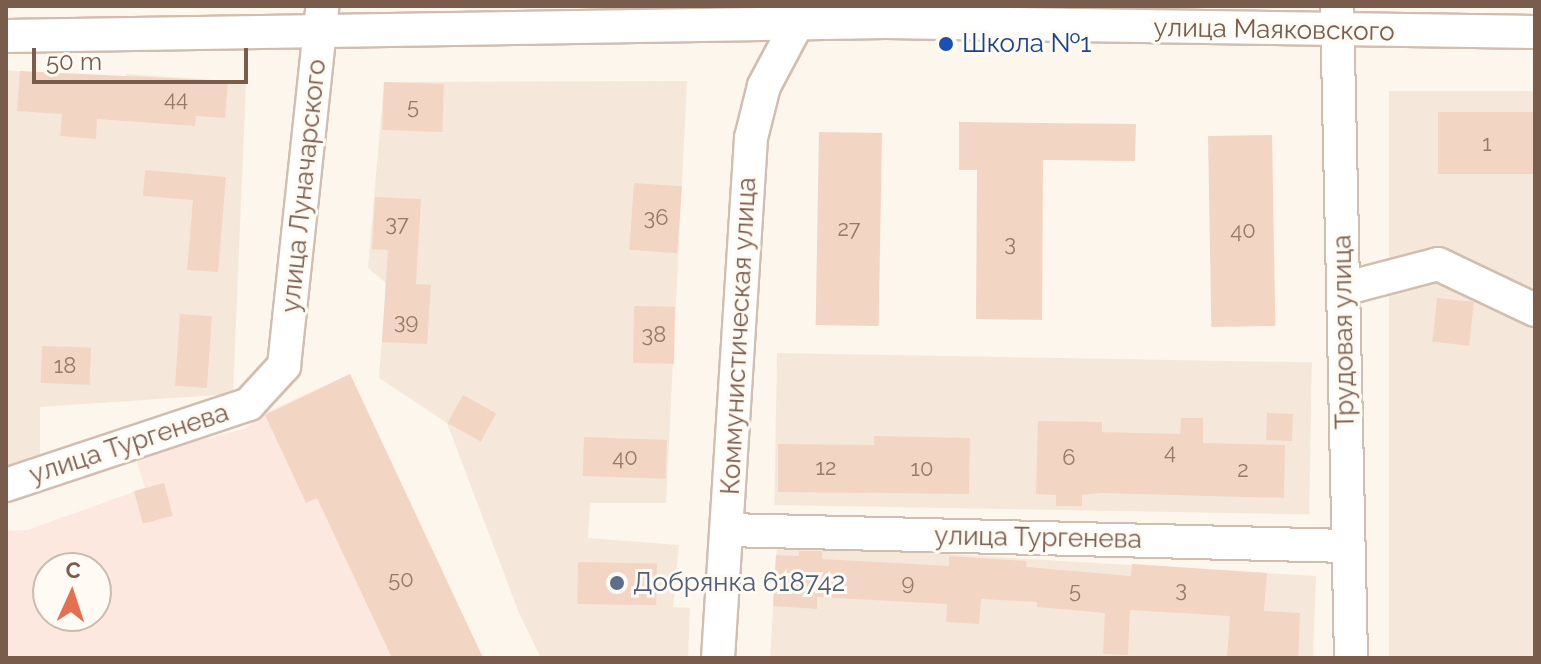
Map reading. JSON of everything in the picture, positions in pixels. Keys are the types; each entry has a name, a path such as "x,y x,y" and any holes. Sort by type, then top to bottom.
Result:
{"street":[{"name":"улица Маяковского","path":"6,36 322,17 797,24 1337,18 1535,32"},
{"name":"улица Луначарского","path":"284,366 322,17"},
{"name":"Трудовая улица","path":"1337,18 1351,658"},
{"name":"Коммунистическая улица","path":"718,658 751,138 764,86 797,24"},
{"path":"1343,289 1411,275 1438,264 1535,310"},
{"name":"улица Тургенева","path":"6,485 249,404 284,366"},
{"name":"улица Тургенева","path":"728,530 1349,546"}],"shaded area":[{"path":"6,70 125,82 126,74 246,82 233,394 40,407 40,460 6,477"},
{"path":"687,81 666,503 590,503 588,538 679,545 673,607 690,608 688,658 541,658 519,613 447,423 379,378 386,283 368,268 384,82"},
{"path":"1389,91 1535,91 1535,658 1389,658"},
{"path":"777,353 1312,362 1309,514 774,505"},
{"path":"350,374 483,658 6,658 6,531 27,530 145,488 135,456 244,429 265,413"},
{"path":"777,544 1316,576 1313,658 770,658"}],"building":[{"path":"20,71 228,81 225,118 196,116 195,126 97,119 96,139 60,136 62,114 17,111"},
{"path":"384,82 444,84 442,132 382,130"},
{"path":"1438,112 1535,112 1535,174 1438,174"},
{"path":"959,122 1136,124 1135,161 1043,160 1042,320 976,319 977,170 959,170"},
{"path":"819,132 882,133 879,326 816,325"},
{"path":"1272,135 1275,326 1211,327 1208,136"},
{"path":"145,170 226,177 218,272 187,270 193,200 143,196"},
{"path":"634,183 682,186 677,253 629,250"},
{"path":"375,197 421,199 416,284 431,285 427,344 382,342 388,250 372,249"},
{"path":"1437,298 1474,302 1469,346 1432,342"},
{"path":"634,306 675,307 674,364 633,363"},
{"path":"180,314 212,316 207,388 175,386"},
{"path":"42,346 91,348 90,385 41,383"},
{"path":"350,374 483,658 392,658 317,498 306,503 265,415"},
{"path":"463,395 496,413 481,441 447,423"},
{"path":"1267,413 1293,414 1292,441 1266,440"},
{"path":"1181,418 1203,418 1203,443 1285,445 1284,498 1101,493 1082,495 1082,506 1056,506 1056,495 1036,494 1038,421 1102,422 1102,432 1180,434"},
{"path":"874,436 970,438 969,494 778,492 778,444 874,445"},
{"path":"584,437 667,440 666,479 583,476"},
{"path":"164,483 173,516 143,524 134,491"},
{"path":"799,551 822,551 822,559 949,566 949,556 1026,561 1026,567 1131,576 1132,564 1267,573 1264,611 1300,613 1298,658 1227,658 1230,616 1130,610 1128,655 1103,654 1105,613 1037,607 1037,602 981,599 979,624 946,622 947,604 817,597 817,609 773,606 776,555 799,556"},
{"path":"578,562 657,563 656,605 577,604"}],"place":[{"name":"Школа №1","path":"946,44"},
{"name":"Добрянка 618742","path":"617,583"}]}
